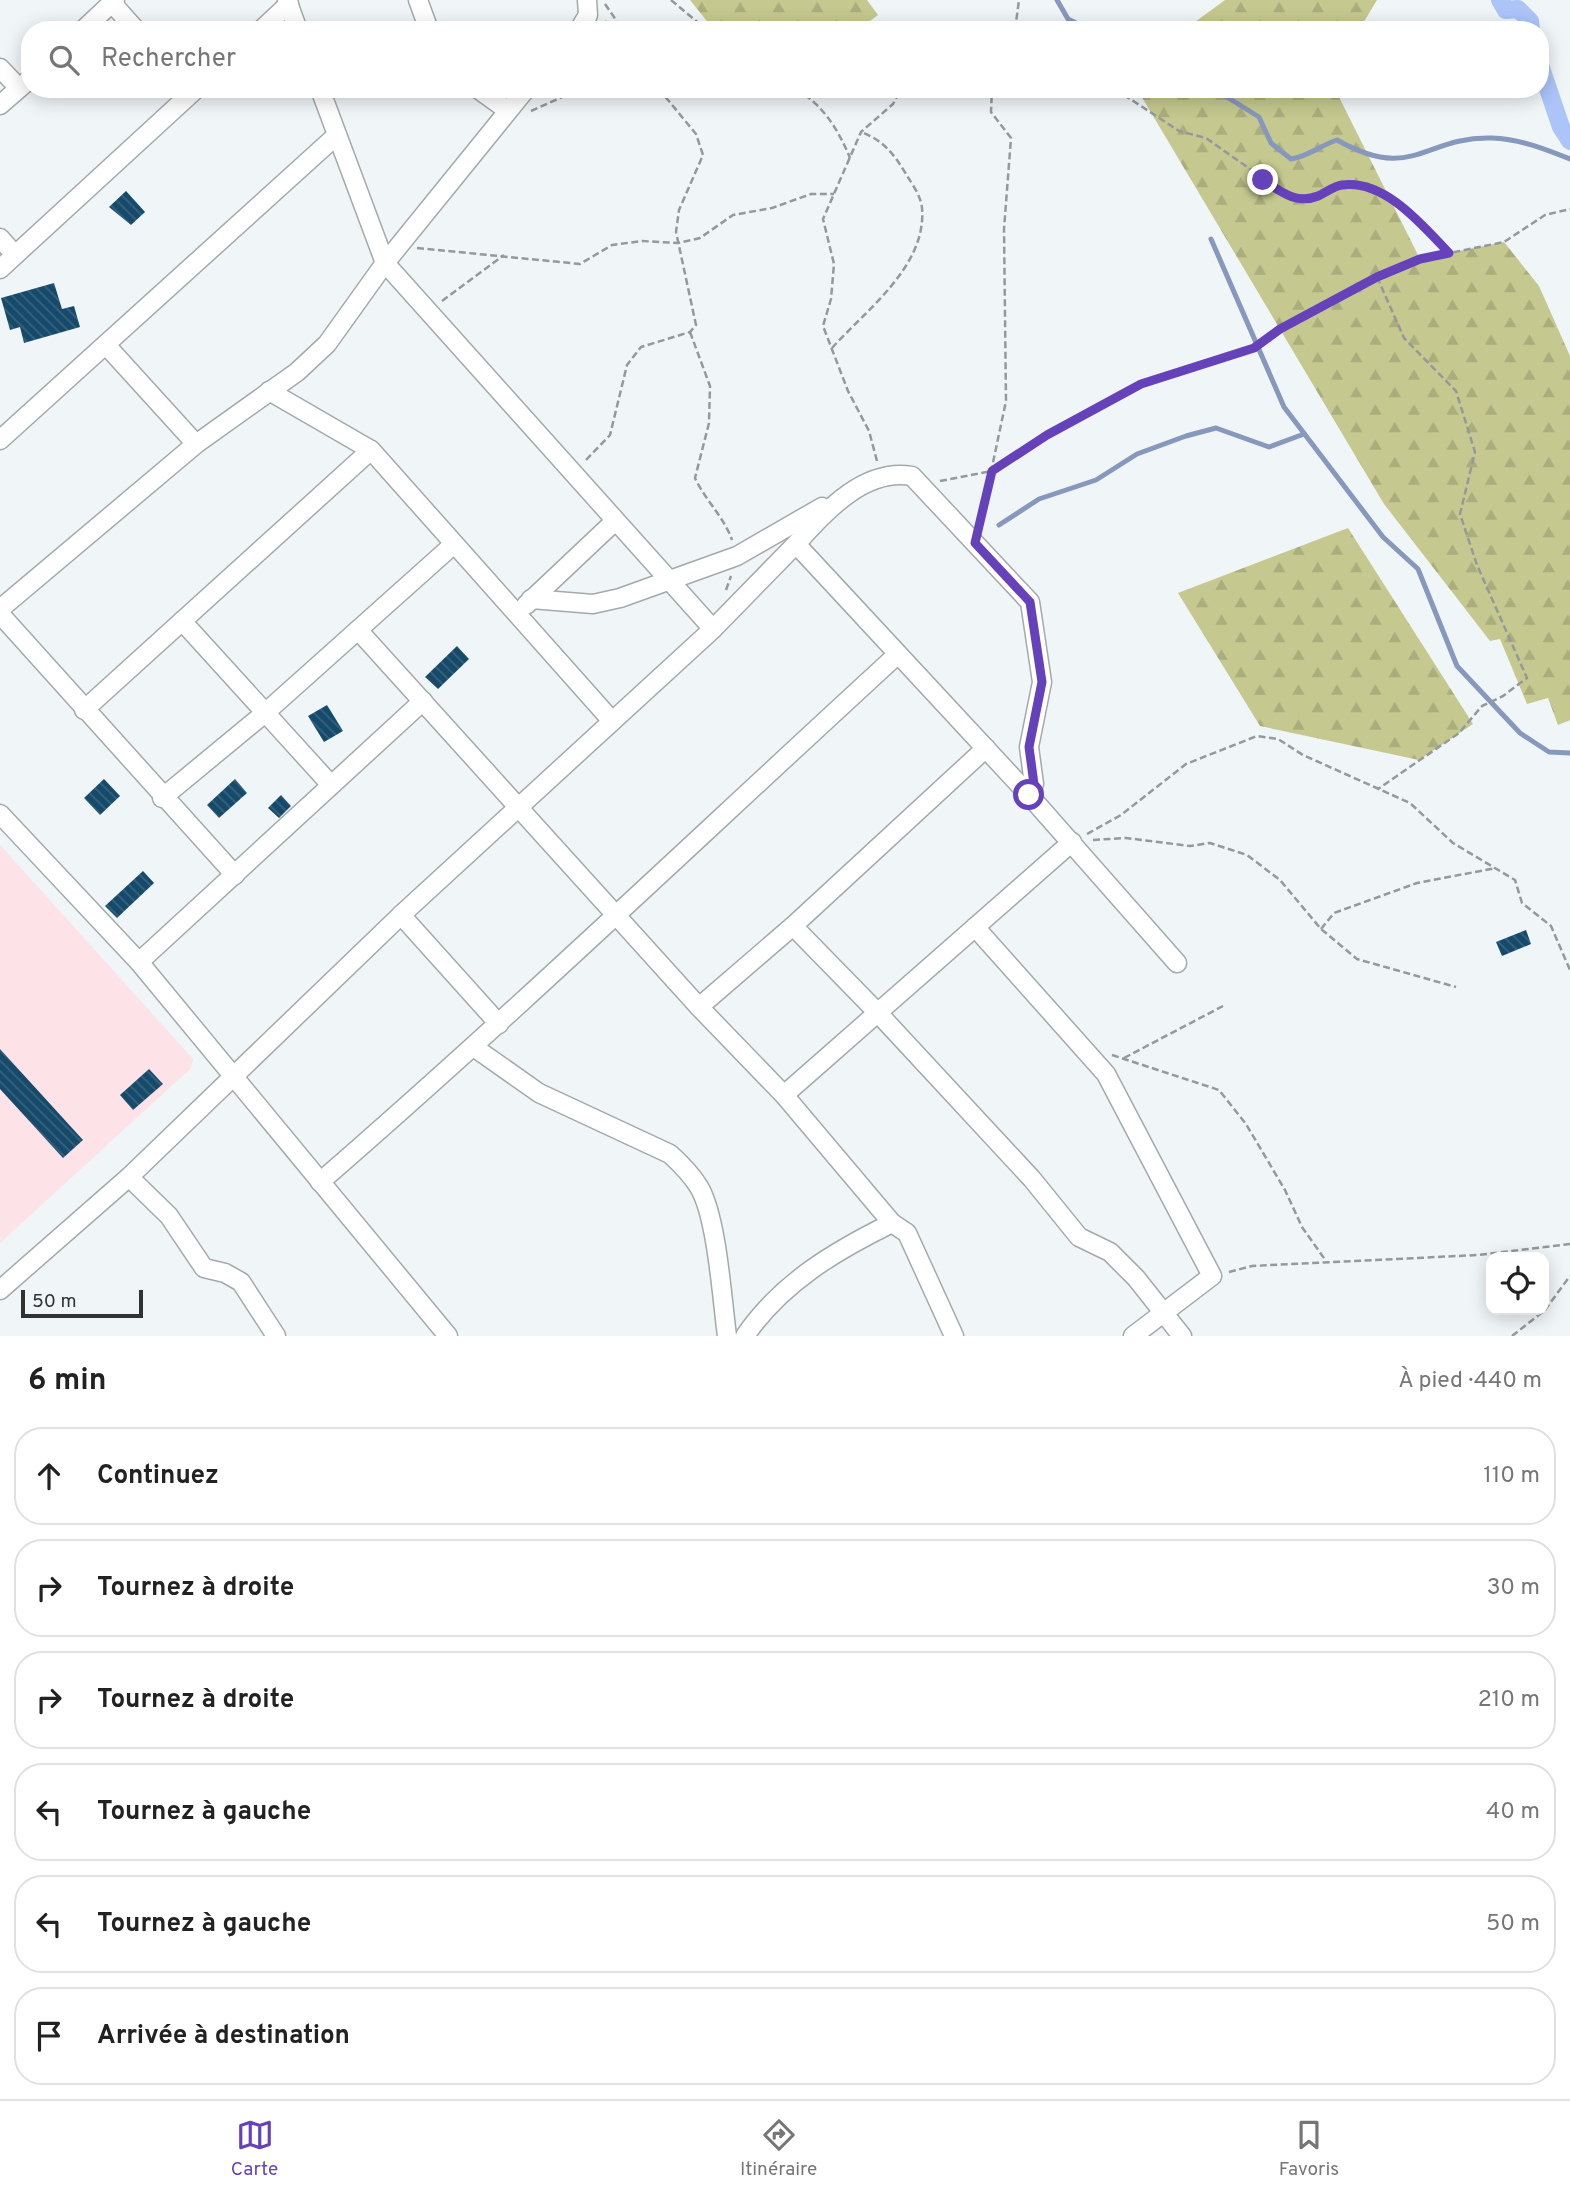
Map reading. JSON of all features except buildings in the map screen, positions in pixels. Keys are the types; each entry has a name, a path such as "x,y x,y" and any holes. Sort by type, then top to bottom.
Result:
{"street":[{"path":"418,0 426,21"},
{"path":"584,21 588,15 587,0"},
{"path":"93,21 114,2 129,21"},
{"path":"270,21 288,2 295,21"},
{"path":"0,68 21,81"},
{"path":"0,105 21,86"},
{"path":"0,269 184,98"},
{"path":"323,98 385,263 667,581 713,629"},
{"path":"490,98 507,110"},
{"path":"235,875 162,798 0,611 195,444 297,372 327,344 385,263 518,98"},
{"path":"2,433 106,345 337,135"},
{"path":"0,238 16,255"},
{"path":"106,345 195,444"},
{"path":"269,391 371,450 612,721"},
{"path":"84,710 371,450"},
{"path":"531,599 593,604 667,581 737,556 813,513 853,486 873,480 912,477 1030,602 1042,682 1029,747 1034,784 1029,795"},
{"path":"0,1290 129,1177 401,915 713,629 835,504 873,480"},
{"path":"517,615 615,521"},
{"path":"162,798 265,713 454,544"},
{"path":"796,544 1072,842 1177,963"},
{"path":"182,621 331,785"},
{"path":"358,630 783,1096 892,1223 907,1234 953,1336"},
{"path":"320,1182 475,1048 616,913 898,654"},
{"path":"139,962 423,701"},
{"path":"699,1007 793,926 986,748"},
{"path":"0,814 139,962 236,1076 448,1336"},
{"path":"783,1096 1072,842"},
{"path":"401,915 499,1024"},
{"path":"793,926 1032,1179 1079,1237 1110,1252 1136,1278 1161,1313 1182,1336"},
{"path":"975,927 1082,1044 1105,1074 1212,1276 1133,1336"},
{"path":"475,1048 539,1093 670,1154 687,1170 700,1188 710,1216 727,1336"},
{"path":"129,1177 169,1216 204,1268 225,1273 242,1282 276,1336"},
{"path":"745,1336 778,1294 847,1246 892,1223"}],"path":[{"path":"602,0 617,21"},
{"path":"671,0 697,21"},
{"path":"1016,21 1019,0"},
{"path":"572,473 610,435 627,365 641,347 690,332 696,325 695,307 678,243 679,210 703,155 696,134 666,98"},
{"path":"810,98 839,132 850,158"},
{"path":"873,480 869,431 848,391 823,326 831,299 834,264 823,219 861,132 896,98"},
{"path":"975,543 1006,401 1004,229 1012,138 991,112 992,98"},
{"path":"1129,98 1179,131 1206,138 1291,198 1314,198 1342,185 1365,187 1405,206 1449,253"},
{"path":"832,349 886,291 912,255 919,234 922,208 916,191 879,138 861,132"},
{"path":"414,247 427,251 504,255 580,264 612,245 642,241 678,243 700,238 733,215 772,208 811,194 834,194"},
{"path":"912,477 944,482 992,471 1047,435 1141,384 1254,348 1280,329 1377,277 1420,259 1504,242 1545,215 1570,209"},
{"path":"428,312 504,255"},
{"path":"1377,277 1404,338 1455,391 1475,452 1460,514 1477,565 1527,678 1503,696 1482,706 1460,733 1378,789"},
{"path":"690,332 710,386 709,423 695,478 705,498 727,527 737,556"},
{"path":"1072,842 1121,815 1186,764 1258,736 1278,738 1303,755 1410,803 1453,843 1515,880 1522,903 1551,926 1570,970"},
{"path":"1072,842 1126,838 1190,846 1210,843 1247,855 1280,880 1321,929 1357,959 1456,987"},
{"path":"1321,929 1334,913 1417,883 1496,868"},
{"path":"1105,1074 1123,1059 1223,1006"},
{"path":"1082,1044 1219,1090 1246,1124 1285,1190 1302,1227 1327,1262"},
{"path":"1212,1276 1252,1266 1478,1255 1570,1244"},
{"path":"1512,1336 1545,1310 1570,1276"}],"shaded area":[{"path":"0,845 193,1059 191,1068 0,1243"}],"green space":[{"path":"690,0 867,0 878,15 870,21 707,21"},
{"path":"1225,0 1377,0 1364,21 1196,21"},
{"path":"1142,98 1340,98 1420,259 1504,242 1539,286 1570,356 1570,720 1558,725 1548,698 1527,704 1500,639 1490,641 1384,504"},
{"path":"1348,528 1473,724 1419,760 1260,726 1178,593"}],"waterway":[{"path":"1057,0 1072,21"},
{"path":"1500,0 1506,10 1518,9 1530,21"},
{"path":"1549,92 1561,127 1570,141"},
{"path":"1228,98 1259,117 1271,143 1291,159 1337,140 1384,158 1402,158 1469,139 1492,138 1522,142 1570,159"},
{"path":"1211,239 1284,407 1383,537 1418,569 1457,666 1520,733 1549,752 1570,753"},
{"path":"999,525 1039,499 1096,480 1137,454 1186,436 1216,428 1269,447 1304,434"}],"route":[{"path":"1029,795 1034,784 1029,747 1042,682 1030,602 975,543 992,471 1047,435 1141,384 1254,348 1280,329 1377,277 1420,259 1449,253 1405,206 1365,187 1342,185 1314,198 1291,198 1263,180"}]}
